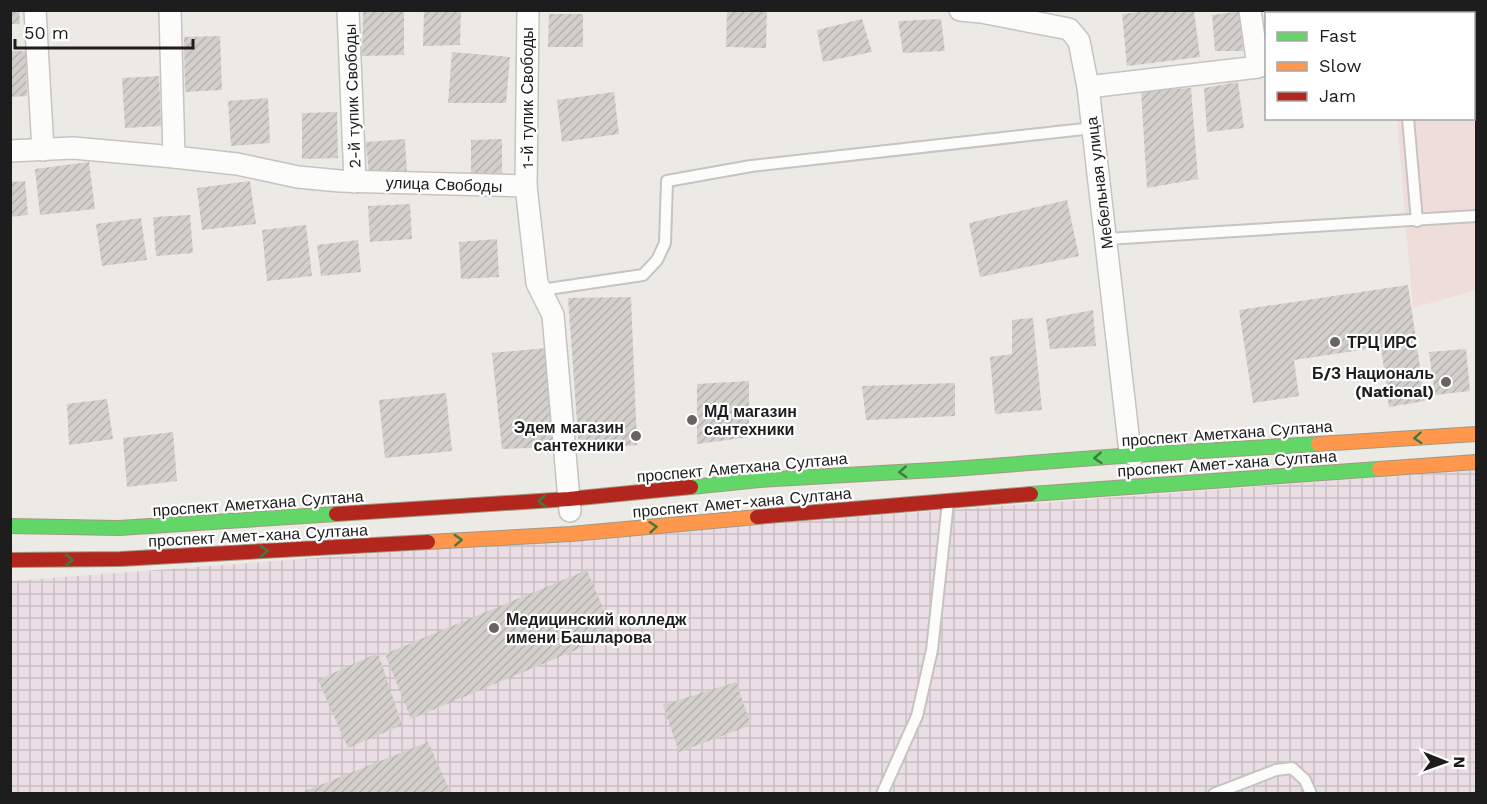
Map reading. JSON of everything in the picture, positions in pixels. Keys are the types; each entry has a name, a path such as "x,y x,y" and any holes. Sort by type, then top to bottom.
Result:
{"main road":[{"name":"проспект Аметхана Султана","path":"10,526 119,528 569,499 759,480 950,485 1132,454 1476,434"},
{"name":"проспект Амет-хана Султана","path":"10,560 120,559 570,534 950,485 1132,487 1476,462"}],"street":[{"path":"35,10 43,150"},
{"path":"170,10 174,157"},
{"name":"2-й тупик Свободы","path":"348,10 355,182"},
{"name":"1-й тупик Свободы","path":"526,186 528,10"},
{"name":"Мебельная улица","path":"960,10 1069,29 1079,41 1088,87 1132,454 1132,487"},
{"path":"1088,87 1262,66 1250,10"},
{"name":"улица Свободы","path":"10,151 73,148 174,157 237,164 298,177 355,182 526,186 537,283 553,315 570,534"}],"lane":[{"path":"1408,120 1417,221"},
{"path":"541,290 643,275 657,260 665,243 667,181 751,166 1093,129"},
{"path":"1106,239 1476,216"},
{"path":"882,794 917,716 932,650 950,485"},
{"path":"1214,794 1276,771 1292,768 1305,780 1311,794"}],"shaded area":[{"path":"1476,11 1476,290 1413,308 1397,120 1475,120 1475,12 1389,12"},
{"path":"1476,470 1476,793 11,794 11,581"}],"building":[{"path":"10,10 19,10 20,24 10,24"},
{"path":"404,10 404,55 362,56 363,12"},
{"path":"424,10 461,10 460,45 423,46"},
{"path":"727,10 767,10 766,48 726,47"},
{"path":"1156,10 1194,10 1200,57 1127,66 1122,14"},
{"path":"1268,10 1299,10 1299,12 1268,12"},
{"path":"1309,10 1341,10 1341,12 1309,12"},
{"path":"1349,10 1381,10 1381,12 1349,12"},
{"path":"1240,11 1243,51 1215,51 1212,15"},
{"path":"549,14 583,14 583,47 548,47"},
{"path":"862,19 872,52 823,62 817,30"},
{"path":"941,19 945,51 903,53 898,21"},
{"path":"220,36 222,90 185,92 184,37"},
{"path":"10,51 26,51 27,96 10,97"},
{"path":"452,52 510,57 506,103 448,103"},
{"path":"159,76 161,126 125,128 122,78"},
{"path":"1238,82 1244,128 1207,132 1204,88"},
{"path":"1191,88 1198,179 1147,188 1141,91"},
{"path":"614,92 619,134 562,142 557,100"},
{"path":"268,98 270,143 231,146 228,101"},
{"path":"337,112 338,158 302,159 302,113"},
{"path":"405,139 407,173 369,176 366,142"},
{"path":"502,139 502,173 471,173 471,140"},
{"path":"89,162 95,209 40,215 35,169"},
{"path":"25,181 28,215 10,217 10,182"},
{"path":"250,181 256,224 202,230 197,188"},
{"path":"1067,200 1079,256 980,277 969,223"},
{"path":"410,204 412,239 370,242 368,206"},
{"path":"190,215 193,253 156,256 153,217"},
{"path":"141,218 147,260 102,266 96,224"},
{"path":"306,225 312,276 267,281 262,230"},
{"path":"497,239 499,277 461,279 459,242"},
{"path":"358,240 361,272 321,276 317,245"},
{"path":"1408,285 1425,401 1389,407 1381,347 1294,360 1299,396 1253,403 1239,310"},
{"path":"631,297 637,445 579,449 568,298"},
{"path":"1093,310 1096,346 1050,349 1046,319"},
{"path":"1033,318 1042,410 995,414 990,357 1012,354 1012,320"},
{"path":"547,348 558,447 502,449 492,353"},
{"path":"1466,349 1470,391 1435,395 1429,352"},
{"path":"749,381 749,437 697,444 697,384"},
{"path":"955,383 955,416 866,420 862,386"},
{"path":"446,393 452,451 385,458 379,400"},
{"path":"107,399 113,439 69,445 67,404"},
{"path":"173,432 177,481 127,487 123,438"},
{"path":"587,570 614,634 411,719 385,654"},
{"path":"378,653 402,725 348,748 318,680"},
{"path":"736,682 751,725 679,752 663,705"},
{"path":"428,742 451,794 300,794 300,793"}],"traffic: fast":[{"path":"691,487 759,480 1318,444"},
{"path":"1031,494 1379,469"},
{"path":"10,526 119,528 336,514"}],"traffic: slow":[{"path":"1318,444 1476,434"},
{"path":"1379,469 1476,462"},
{"path":"428,542 571,534 757,517"}],"traffic: jam":[{"path":"336,514 569,499 691,487"},
{"path":"757,517 1031,494"},
{"path":"10,560 120,559 428,542"}],"place":[{"name":"ТРЦ ИРС","path":"1335,342"},
{"name":"Б/З Националь (National)","path":"1446,382"},
{"name":"МД магазин сантехники","path":"692,420"},
{"name":"Эдем магазин сантехники","path":"636,436"},
{"name":"Медицинский колледж имени Башларова","path":"494,628"}]}
